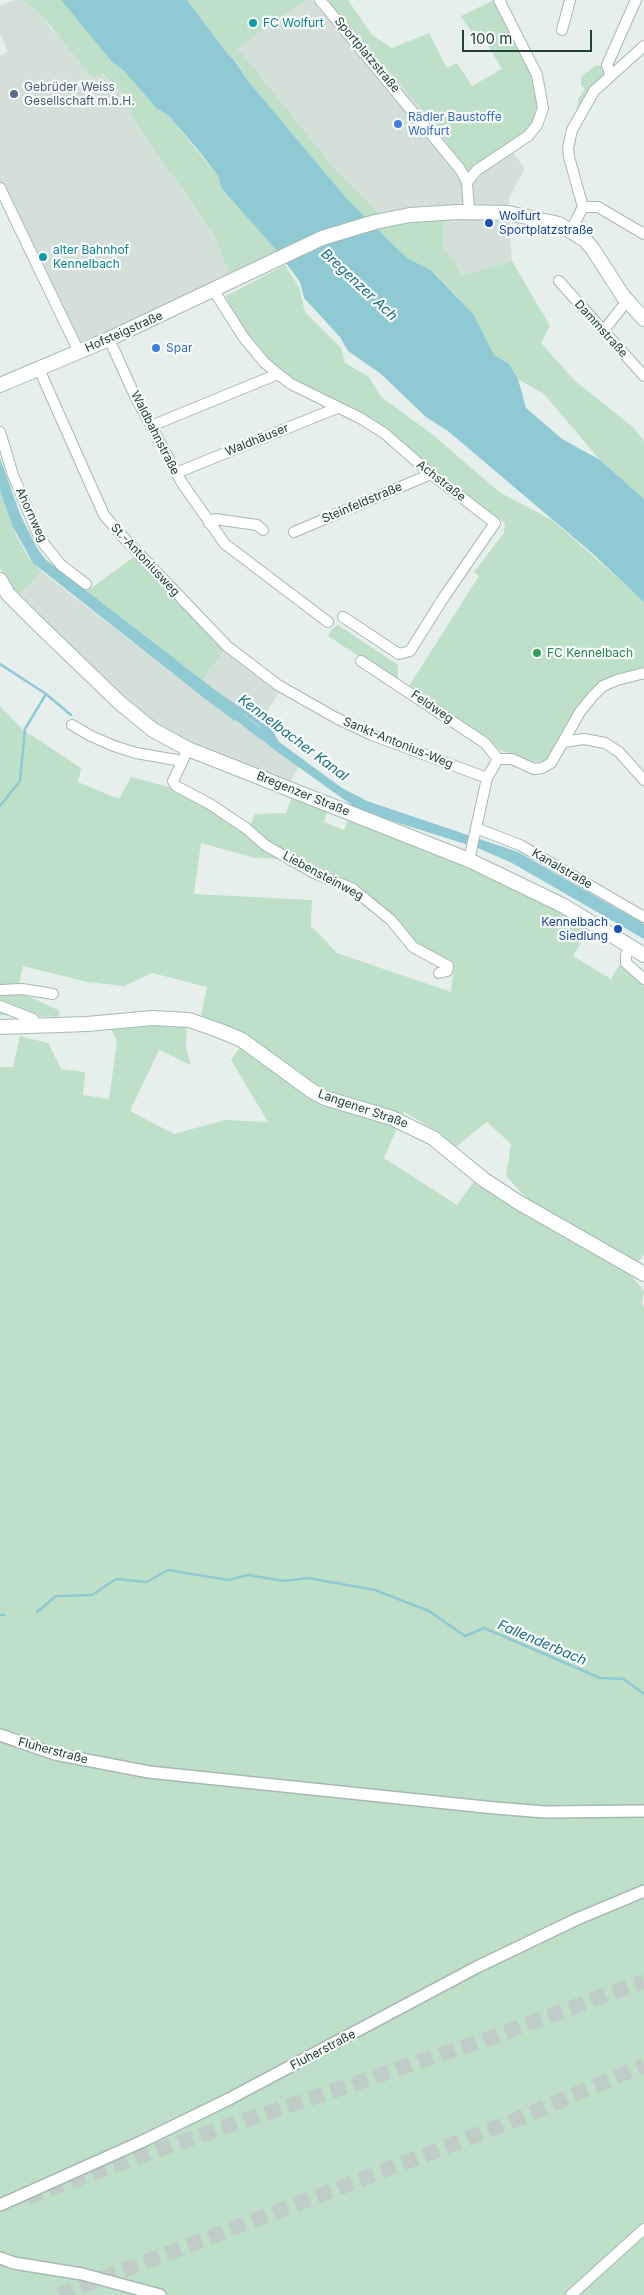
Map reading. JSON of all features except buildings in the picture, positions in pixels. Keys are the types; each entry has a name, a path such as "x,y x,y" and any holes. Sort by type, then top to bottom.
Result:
{"main road":[{"name":"Hofsteigstraße","path":"0,384 109,339 246,276 322,238 394,217 469,212"},
{"path":"469,212 508,213 542,219 571,230 585,240 598,255 627,301 644,318"},
{"name":"Bregenzer Straße","path":"0,580 8,594 33,620 120,702 185,755 470,856 564,906 644,955"},
{"name":"Langener Straße","path":"0,1026 36,1026 153,1018 189,1020 218,1030 242,1040 312,1091 325,1098 392,1118 433,1138 518,1202 644,1274"}],"street":[{"name":"Sportplatzstraße","path":"320,0 386,77 460,169 467,182 469,212"},
{"path":"467,182 477,170 528,136 537,125 543,108 538,75 499,0"},
{"path":"562,30 570,0"},
{"path":"610,74 607,65 636,0"},
{"path":"571,230 582,211 568,158 569,139 572,130 594,92 610,74 644,46"},
{"path":"0,188 79,352"},
{"path":"582,211 598,207 644,234"},
{"name":"Dammstraße","path":"559,281 644,376"},
{"name":"Achstraße","path":"214,291 244,338 264,362 278,374 291,384 360,418 384,433 431,474 495,523 444,597 410,651 399,654 344,617"},
{"path":"603,331 627,301"},
{"name":"Waldbahnstraße","path":"109,339 176,473 225,544 328,622"},
{"name":"St.-Antoniusweg","path":"39,368 93,492 111,524 211,630 244,661 281,687"},
{"path":"151,426 278,374"},
{"name":"Waldhäuser","path":"176,473 337,408"},
{"name":"Ahornweg","path":"0,432 13,475 40,539 61,565 86,584"},
{"name":"Steinfeldstraße","path":"294,532 431,474"},
{"path":"209,523 214,520 257,525 263,530"},
{"name":"Feldweg","path":"361,660 485,743 498,759"},
{"path":"470,856 488,778 498,759 512,759 534,769 542,768 552,763 580,712 603,686 633,674 644,673"},
{"name":"Sankt-Antonius-Weg","path":"281,687 372,735 488,778"},
{"path":"72,725 91,736 136,753 185,755"},
{"path":"563,742 584,739 605,742 619,752 644,780"},
{"name":"Liebensteinweg","path":"185,755 173,780 176,786 232,819 265,845 314,873 353,889 391,920 413,946 448,966 447,971 439,973"},
{"name":"Kanalstraße","path":"476,830 520,845 644,917"},
{"path":"631,946 626,955 626,963 644,979"},
{"path":"0,990 22,989 53,994"},
{"path":"0,1006 33,1019 36,1026"},
{"name":"Fluherstraße","path":"0,1735 36,1749 158,1773 545,1812 644,1810"},
{"name":"Fluherstraße","path":"0,2205 221,2104 477,1967 577,1919 644,1890"},
{"path":"571,2295 644,2229"},
{"path":"0,2258 82,2274 160,2295"}],"shaded area":[{"path":"15,0 22,0 43,17 53,31 121,93 136,123 214,235 230,275 80,348 0,183 0,56 8,52 0,34 0,6"},
{"path":"306,0 321,0 384,73 387,69 395,77 511,149 525,169 509,197 508,212 512,261 462,275 454,260 443,250 383,217 334,168 275,98 236,48"},
{"path":"42,572 194,690 225,649 280,691 261,721 271,728 279,742 303,759 288,786 154,728 18,596"}],"green space":[{"path":"22,0 61,0 112,62 124,71 156,108 169,116 218,176 222,189 277,251 230,275 214,235 136,123 121,93 103,74 93,78 43,17"},
{"path":"187,0 306,0 237,48 334,168 383,217 443,215 443,250 454,260 462,275 512,261 550,326 541,343 575,381 634,428 644,441 644,499 600,460 544,394 518,379 509,364 494,355 474,315 432,270 407,258 348,200 248,81 236,61 227,53"},
{"path":"321,0 348,0 372,35 392,48 429,33 447,68 457,63 472,86 502,69 486,42 480,45 461,16 494,0 498,0 542,94 537,125 476,173 465,168 447,147 448,142 395,77 387,69 383,73"},
{"path":"604,65 606,73 577,110 578,99 585,89 581,86 581,77 595,66"},
{"path":"285,265 299,287 305,312 341,348 345,363 369,377 381,397 432,434 499,492 552,520 644,601 644,671 602,685 550,761 529,762 500,750 409,686 479,576 474,572 504,533 505,523 418,459 272,366 248,337 234,315 226,296"},
{"path":"0,491 16,535 29,558 42,572 18,596 0,568"},
{"path":"134,557 225,649 202,680 86,592"},
{"path":"338,625 398,665 398,682 328,636 333,628"},
{"path":"0,706 22,729 81,768 78,782 119,799 131,777 176,789 250,827 255,814 286,813 293,794 328,809 324,822 344,830 349,818 467,867 590,927 573,956 611,979 621,963 644,981 644,1255 636,1264 529,1201 506,1176 511,1144 487,1122 453,1149 437,1131 404,1112 384,1158 457,1205 477,1177 623,1266 644,1291 642,1305 644,1307 644,2295 0,2295 0,1067 13,1067 20,1036 48,1043 61,1069 85,1072 83,1095 109,1099 117,1041 110,1027 187,1025 186,1048 191,1065 159,1050 130,1111 174,1134 225,1120 268,1122 231,1060 246,1038 201,1015 207,987 152,973 124,986 88,982 23,966 17,991 60,1011 58,1017 0,1015","holes":["201,843 255,858 295,859 393,919 415,945 454,966 451,992 337,953 311,926 312,900 194,894"]}],"water":[{"name":"Bregenzer Ach","path":"61,0 187,0 235,61 248,81 348,200 407,258 431,270 474,315 494,355 509,364 518,379 526,408 562,439 600,460 644,499 644,602 592,553 448,431 426,417 381,374 348,351 340,337 304,298 300,282 277,251 222,189 218,176 199,151 169,116 156,108 124,71 112,62"},
{"path":"0,458 20,514 37,548 45,559 219,693 271,728 279,742 342,788 367,801 518,852 644,924 644,939 512,863 478,848 386,819 353,806 272,748 252,731 257,726 263,729 242,713 235,721 204,698 33,563 13,527 0,491"}],"waterway":[{"path":"0,664 46,694 71,715"},
{"path":"0,806 20,781 25,729 46,694"},
{"name":"Kennelbacher Kanal","path":"229,709 262,735"},
{"name":"Fallenderbach","path":"37,1612 56,1596 92,1595 116,1579 147,1582 168,1570 228,1580 248,1575 284,1581 308,1578 375,1590 429,1611 465,1636 484,1628 600,1678 624,1679 644,1694"}],"tunnel":[{"path":"27,2197 175,2144 490,2038 644,1981"},
{"path":"59,2295 508,2123 644,2065"}],"place":[{"name":"FC Wolfurt","path":"253,23"},
{"name":"Gebrüder Weiss Gesellschaft m.b.H.","path":"14,94"},
{"name":"Rädler Baustoffe Wolfurt","path":"398,124"},
{"name":"Wolfurt Sportplatzstraße","path":"489,223"},
{"name":"alter Bahnhof Kennelbach","path":"43,257"},
{"name":"Spar","path":"156,348"},
{"name":"FC Kennelbach","path":"537,653"},
{"name":"Kennelbach Siedlung","path":"618,929"}]}
